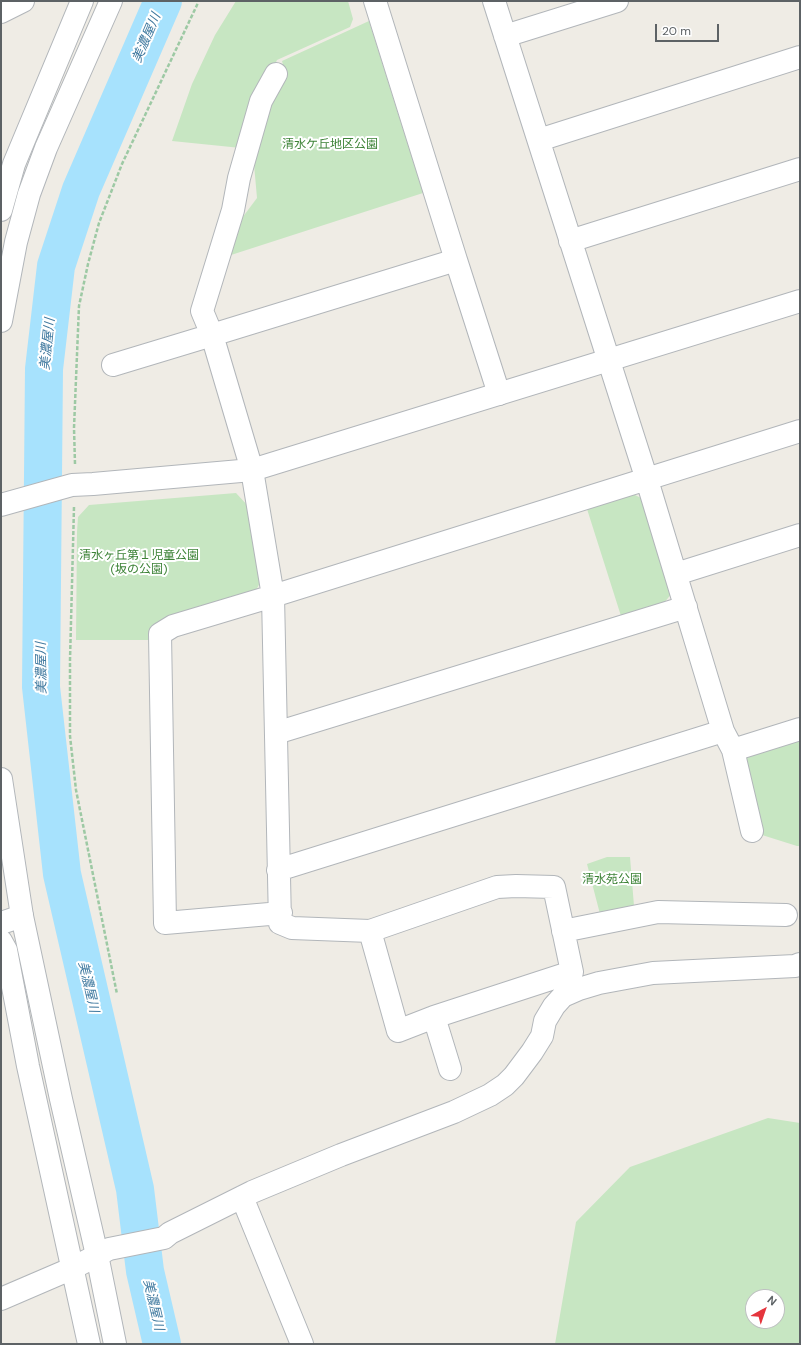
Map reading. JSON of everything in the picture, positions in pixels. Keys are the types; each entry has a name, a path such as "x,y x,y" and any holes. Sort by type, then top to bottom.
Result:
{"street":[{"path":"1,12 23,1"},
{"path":"1,210 14,164 82,1"},
{"path":"1,321 16,242 29,194 52,133 111,1"},
{"path":"375,1 498,394"},
{"path":"494,1 647,480 728,741 752,831"},
{"path":"505,36 617,1"},
{"path":"539,140 800,57"},
{"path":"276,74 261,101 239,178 233,210 202,311 212,335 252,470 273,596 280,923 292,928 370,932 497,887 554,887 572,972 398,1030 370,932"},
{"path":"570,241 800,169"},
{"path":"113,365 456,260"},
{"path":"9,503 72,485 252,470 800,301"},
{"path":"280,914 165,923 160,634 173,626 647,480 800,431"},
{"path":"676,574 800,535"},
{"path":"276,733 686,606"},
{"path":"278,870 728,741 800,729"},
{"path":"1,779 22,916 60,1099 103,1252 115,1344"},
{"path":"563,932 658,912 786,915"},
{"path":"1,923 22,916"},
{"path":"1,941 6,950 28,1066 89,1344"},
{"path":"1,1299 72,1268 103,1252 164,1238 170,1233 252,1192 313,1166 454,1112 490,1095 505,1085 523,1065 542,1036 545,1021 554,1006 563,996 579,989 599,983 653,973 795,966 800,964"},
{"path":"434,1017 450,1069"},
{"path":"242,1197 302,1344"}],"green space":[{"path":"236,1 348,1 353,19 350,27 277,60 257,101 241,148 172,141 192,84 215,35"},
{"name":"清水ケ丘地区公園","path":"369,21 423,193 231,255 242,218 257,198 253,153 264,106 286,76 282,61"},
{"name":"清水ヶ丘第１児童公園 (坂の公園)","path":"236,493 249,507 261,581 255,592 153,640 76,640 78,517 89,505"},
{"path":"633,494 641,498 672,593 664,603 621,616 587,509"},
{"path":"800,739 800,846 797,846 762,835 745,762 748,755"},
{"name":"清水苑公園","path":"607,857 630,857 634,906 600,914 587,864"},
{"path":"768,1118 800,1123 800,1344 555,1344 576,1222 630,1167"}],"waterway":[{"name":"美濃屋川","path":"162,1344 145,1271 135,1189 62,874 41,687 44,369 56,266 81,190 163,1"}]}
